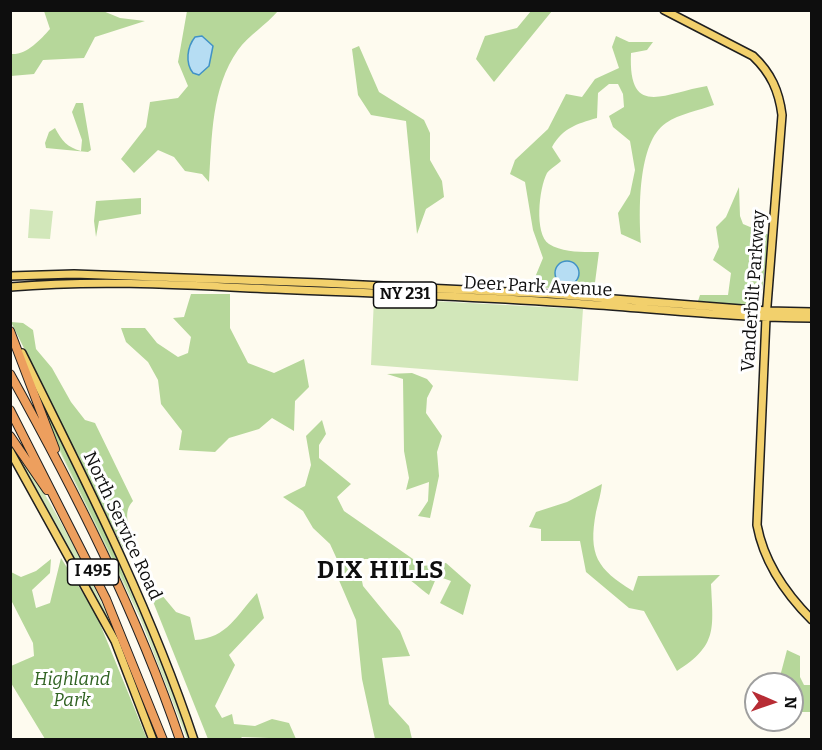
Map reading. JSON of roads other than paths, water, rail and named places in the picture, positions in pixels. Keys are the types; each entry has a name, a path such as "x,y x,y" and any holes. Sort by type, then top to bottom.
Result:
{"highway":[{"path":"10,331 60,468"},
{"name":"I 495","path":"10,375 60,468 121,592 180,740"},
{"name":"I 495","path":"10,410 85,555 127,647 163,740"},
{"path":"10,436 44,484 85,555"}],"main road":[{"name":"Vanderbilt Parkway","path":"664,10 753,56 765,67 780,98 782,115 767,315 757,525 760,542 777,578 790,597 812,620"},
{"name":"Deer Park Avenue","path":"10,276 74,274 321,283 550,294 767,315 812,312"},
{"name":"Deer Park Avenue","path":"10,287 73,283 168,284 527,300 812,318"},
{"name":"North Service Road","path":"10,331 114,538 139,594 194,740"},
{"path":"10,451 115,641 153,740"}],"water":[{"path":"202,36 213,46 209,66 199,75 190,69 188,55 195,37"},
{"path":"567,261 572,262 578,268 578,278 572,284 567,285 562,284 556,278 555,273 556,268 562,262"}],"district":[{"name":"DIX HILLS","path":"381,571"}],"park label":[{"name":"Highland Park","path":"72,690"}]}
